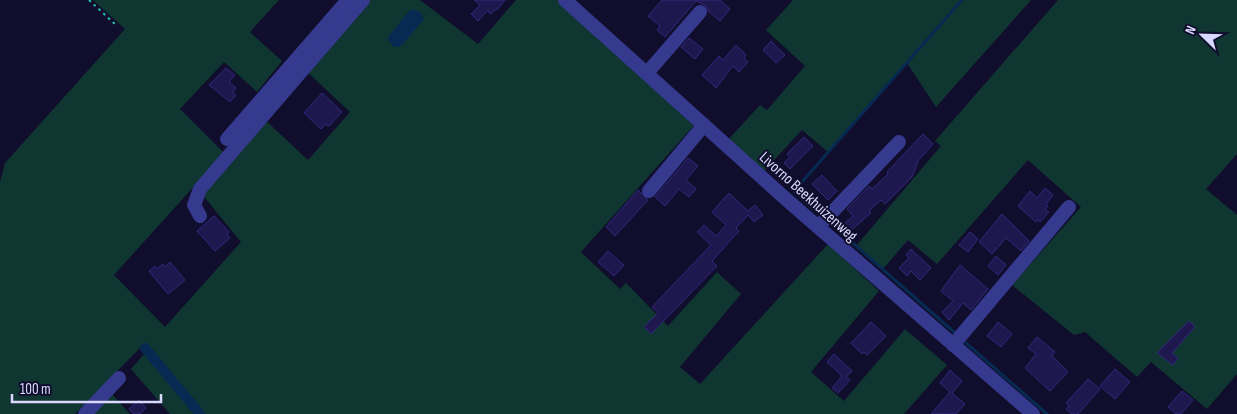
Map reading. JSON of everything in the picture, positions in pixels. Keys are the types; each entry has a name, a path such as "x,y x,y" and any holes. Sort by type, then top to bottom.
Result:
{"street":[{"path":"227,139 348,0"},
{"path":"200,216 194,205 200,189 363,0"},
{"name":"Livorno Beekhuizenweg","path":"565,0 818,227 1033,414"},
{"path":"647,73 700,12"},
{"path":"649,191 704,125"},
{"path":"818,227 899,142"},
{"path":"953,345 1069,207"},
{"path":"85,414 118,378"}],"path":[{"path":"89,0 117,26"}],"green space":[{"path":"93,0 279,0 250,32 282,61 257,92 224,62 180,109 224,153 114,275 165,327 241,242 201,193 264,119 308,160 350,112 305,70 365,0 420,0 478,44 516,0 560,0 697,122 581,252 620,289 626,283 668,326 717,272 741,294 680,367 700,384 828,244 879,291 811,372 844,401 905,329 947,365 904,414 204,414 145,343 75,414 0,414 0,182 5,163 125,29"},
{"path":"793,0 1031,0 936,107 907,63 828,152 802,130 763,172 727,141 760,105 767,110 805,66 766,30"},
{"path":"1058,0 1237,0 1237,154 1206,189 1237,215 1237,374 1207,409 1151,362 1137,377 1085,332 1074,335 1012,285 1081,207 1028,160 937,264 908,240 883,269 856,246 941,146 935,141"},
{"path":"147,351 200,414 170,414 131,369"},
{"path":"109,391 130,414 86,414"}],"water":[{"path":"413,9 420,12 424,19 402,45 394,47 388,40 389,36 409,11"}],"building":[{"path":"474,0 505,0 497,10 491,14 487,11 478,21 471,14 480,5"},
{"path":"662,0 720,0 730,9 720,21 708,11 705,5 696,1 665,37 657,30 660,26 648,16"},
{"path":"689,38 703,49 695,59 681,47"},
{"path":"771,41 785,55 776,63 763,50"},
{"path":"736,45 746,55 744,58 748,62 739,72 733,66 716,88 702,75 719,56 723,60"},
{"path":"226,68 235,75 229,82 236,88 232,93 236,95 230,102 209,85"},
{"path":"322,93 342,112 329,126 326,124 321,129 304,113"},
{"path":"923,134 933,144 918,161 912,177 885,204 881,200 869,211 871,213 849,232 843,225 853,216 847,209 869,186 872,189 888,174 887,172"},
{"path":"804,137 813,146 790,169 784,163 790,157 787,154"},
{"path":"688,158 698,166 686,180 696,189 689,197 679,189 665,206 655,197"},
{"path":"822,175 837,191 828,200 812,184"},
{"path":"1045,188 1053,195 1046,204 1048,206 1045,210 1049,212 1040,222 1038,219 1036,222 1018,206 1030,191 1037,198"},
{"path":"638,190 648,200 615,236 606,227"},
{"path":"729,193 748,211 755,205 763,215 754,222 748,215 736,228 739,231 712,261 717,266 651,334 644,327 658,313 652,307 711,245 697,232 704,225 716,236 726,225 712,212"},
{"path":"1002,214 1029,241 1021,251 1006,238 992,254 979,242"},
{"path":"214,216 229,232 227,235 230,238 215,251 197,231"},
{"path":"970,232 978,239 968,252 959,245"},
{"path":"911,249 931,268 920,280 911,271 907,276 899,268 909,258 906,255"},
{"path":"608,251 624,265 614,276 598,262"},
{"path":"996,256 1006,265 998,275 988,266"},
{"path":"170,262 185,280 168,294 149,271 155,266 157,269 163,264 165,267"},
{"path":"960,265 988,289 971,310 963,303 949,320 942,312 953,301 941,291"},
{"path":"1189,321 1195,327 1172,353 1178,358 1173,365 1157,353"},
{"path":"871,322 886,336 867,355 864,352 862,354 851,343"},
{"path":"998,322 1012,334 1001,347 987,336"},
{"path":"1037,337 1055,352 1052,356 1068,372 1050,391 1025,368 1036,354 1028,348"},
{"path":"834,354 852,371 846,377 850,380 838,393 832,388 842,376 827,362"},
{"path":"1115,369 1130,382 1115,399 1100,386"},
{"path":"950,370 962,381 952,393 965,404 956,414 931,414 950,392 940,383"},
{"path":"1088,379 1100,389 1078,414 1072,414 1066,409 1069,406 1066,403"},
{"path":"1182,391 1193,400 1181,414 1176,414 1168,407"},
{"path":"139,400 146,408 140,414 134,414 129,409"}],"waterway":[{"path":"814,210 794,191 962,0"},
{"path":"830,223 954,332"},
{"path":"966,343 1047,414"},
{"path":"145,348 200,414"}]}
